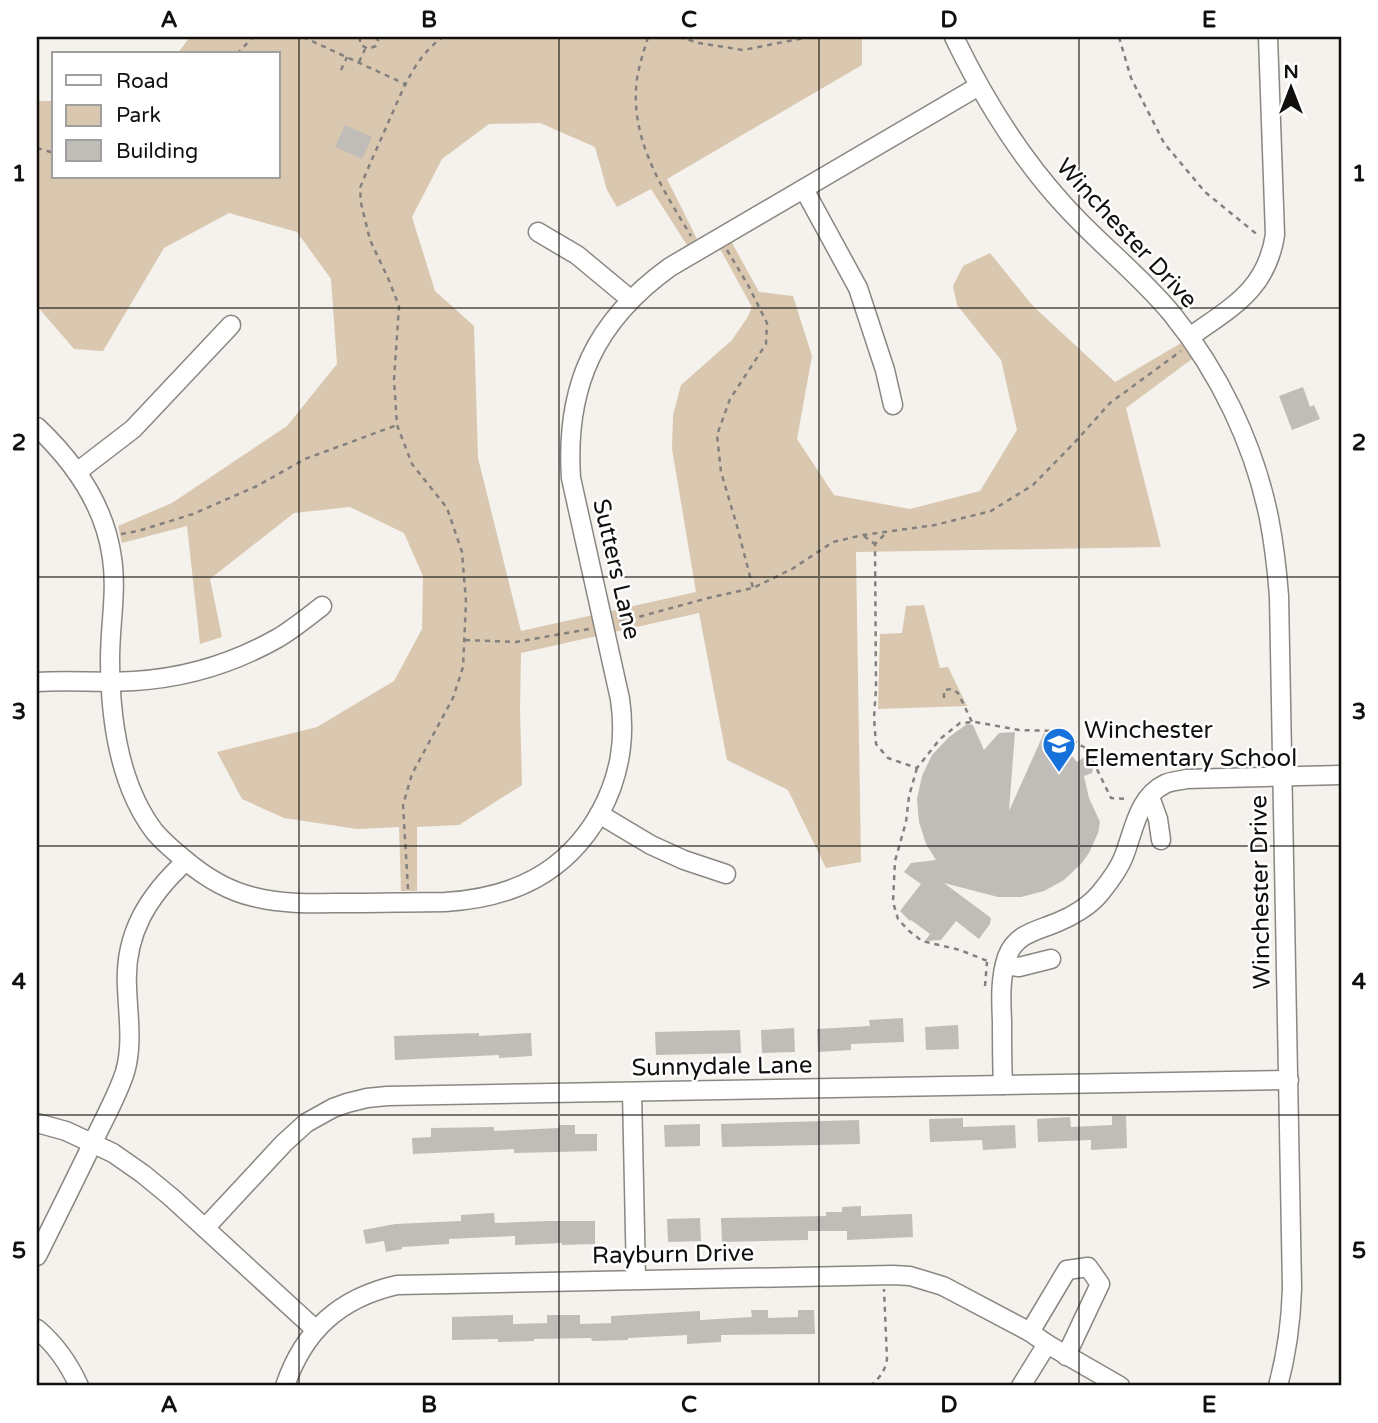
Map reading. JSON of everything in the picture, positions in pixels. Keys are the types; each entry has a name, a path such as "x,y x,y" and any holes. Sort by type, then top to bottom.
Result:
{"street":[{"name":"Winchester Drive","path":"954,37 979,86 1043,182 1172,314 1218,381 1255,466 1269,518 1279,596 1292,1288 1285,1360 1278,1386"},
{"path":"1191,340 1250,291 1264,272 1273,247 1275,235 1268,37"},
{"name":"Sutters Lane","path":"37,427 77,472 92,496 107,537 114,583 110,658 117,739 123,765 144,815 170,848 206,876 228,888 275,901 311,904 467,901 510,890 548,871 571,852 589,831 611,793 623,745 620,699 571,478 570,436 575,401 589,360 608,326 630,299 670,267 979,86"},
{"path":"804,189 858,289 885,370 893,405"},
{"path":"538,232 577,255 630,299"},
{"path":"77,472 133,429 231,325"},
{"path":"37,681 143,680 183,674 256,650 281,637 322,606"},
{"path":"1003,1085 1001,980 1008,955 1027,933 1059,922 1097,896 1123,858 1133,826 1153,792 1167,783 1186,779 1341,775"},
{"path":"1146,802 1158,819 1161,840"},
{"path":"599,814 650,845 726,874"},
{"path":"37,1256 120,1087 127,1061 130,1033 127,970 134,932 156,892 186,861"},
{"path":"1005,965 1019,967 1051,959"},
{"name":"Sunnydale Lane","path":"205,1228 295,1133 319,1115 367,1098 1289,1080"},
{"path":"632,1092 635,1279"},
{"path":"37,1123 66,1131 113,1153 143,1174 172,1197 316,1330"},
{"path":"1030,1332 1068,1270 1088,1267 1100,1284 1066,1356"},
{"name":"Rayburn Drive","path":"285,1386 302,1348 333,1314 352,1300 374,1290 397,1285 883,1275 910,1276 943,1286 1030,1332 1047,1345 1121,1386"},
{"path":"37,1329 66,1361 79,1386"},
{"path":"1021,1386 1047,1345"}],"path":[{"path":"239,52 253,37"},
{"path":"303,37 406,84"},
{"path":"360,37 360,44 365,49 376,46 377,37"},
{"path":"409,902 403,804 412,774 453,698 463,667 466,602 462,552 447,508 412,464 397,425 394,380 398,306 370,240 360,188 406,84 430,46 443,37"},
{"path":"648,37 636,82 637,122 642,143 662,188 693,240 725,245 767,323 766,344 730,399 717,435 721,472 753,589"},
{"path":"679,37 743,50 809,37"},
{"path":"1119,37 1131,78 1164,143 1205,192 1273,247"},
{"path":"359,62 365,49"},
{"path":"341,70 347,57"},
{"path":"465,640 516,642 604,626 708,598 753,589 792,569 833,542 935,525 990,511 1033,485 1110,403 1191,340"},
{"path":"107,537 138,531 193,514 257,486 305,459 397,425"},
{"path":"887,533 875,544 876,744 888,758 917,768"},
{"path":"863,535 875,544"},
{"path":"944,698 944,690 958,693 972,722"},
{"path":"1005,965 987,962 960,950 922,941 898,919 893,902 895,861 917,768 940,739 960,723 972,722 1019,730 1057,731 1087,749 1111,798 1146,802"},
{"path":"870,1386 885,1370 887,1359 883,1275"}],"green space":[{"path":"190,37 862,37 862,65 667,179 697,239 687,245 651,189 617,207 607,190 595,147 540,123 489,124 442,159 412,217 435,291 474,326 478,458 521,631 696,592 672,449 673,415 681,385 732,340 752,307 719,247 731,241 759,292 793,296 812,356 797,439 834,495 910,509 980,491 1017,430 1001,360 957,305 953,286 963,266 990,253 1033,306 1115,382 1181,343 1192,359 1126,408 1161,547 856,552 861,862 826,868 788,790 727,760 699,613 521,653 522,785 459,825 417,827 417,891 401,891 399,827 357,829 284,818 242,799 217,752 317,727 394,681 422,629 423,576 404,533 350,507 294,513 210,579 222,637 200,644 187,526 122,543 118,526 172,503 287,426 337,364 331,279 297,232 229,213 164,248 103,351 74,349 37,306 37,101 52,101 52,178 280,178 280,52 179,52"},
{"path":"924,605 940,668 948,667 967,706 878,709 880,634 902,633 906,606"}],"building":[{"path":"345,125 372,137 362,159 335,147"},
{"path":"1303,387 1310,407 1314,405 1320,419 1292,430 1279,396"},
{"path":"967,724 973,725 984,750 999,733 1015,732 1009,811 1044,733 1067,750 1077,762 1086,756 1093,768 1092,773 1084,776 1089,798 1100,822 1098,833 1081,864 1064,880 1044,891 1021,897 998,897 944,883 991,918 990,924 979,939 956,921 941,940 925,941 930,934 900,911 921,884 904,872 911,863 936,860 926,844 919,822 917,799 922,776 932,755 949,737"},
{"path":"903,1018 904,1042 851,1044 851,1050 818,1052 817,1029 870,1026 869,1020"},
{"path":"958,1025 959,1049 926,1050 925,1027"},
{"path":"794,1028 795,1052 762,1053 761,1030"},
{"path":"740,1030 741,1053 656,1055 655,1032"},
{"path":"479,1033 479,1036 531,1033 532,1056 395,1060 394,1036"},
{"path":"1112,1116 1126,1116 1127,1148 1091,1150 1091,1140 1038,1142 1037,1119 1070,1117 1071,1127 1112,1125"},
{"path":"963,1118 963,1127 1015,1125 1016,1148 983,1150 982,1140 930,1142 929,1119"},
{"path":"859,1120 860,1144 722,1147 721,1124"},
{"path":"700,1124 700,1146 665,1147 664,1125"},
{"path":"559,1125 575,1125 575,1134 597,1134 597,1151 514,1153 514,1149 413,1154 412,1138 431,1137 431,1128 494,1127 494,1131 559,1128"},
{"path":"861,1206 861,1216 912,1214 913,1237 847,1240 847,1231 808,1231 808,1240 722,1242 721,1218 826,1216 826,1212 842,1212 842,1207"},
{"path":"494,1213 495,1223 595,1221 595,1244 515,1245 515,1236 449,1239 449,1244 402,1247 386,1252 384,1241 366,1244 363,1230 395,1224 461,1221 461,1215"},
{"path":"700,1218 701,1241 668,1242 667,1219"},
{"path":"751,1310 768,1310 768,1318 798,1317 798,1310 814,1310 815,1334 721,1335 721,1342 687,1344 687,1335 592,1341 591,1338 498,1342 498,1339 452,1340 452,1317 513,1315 513,1324 547,1323 547,1315 580,1315 580,1324 611,1323 611,1316 700,1311 700,1320 752,1317"}],"place":[{"name":"Winchester Elementary School","path":"1059,774"}]}
